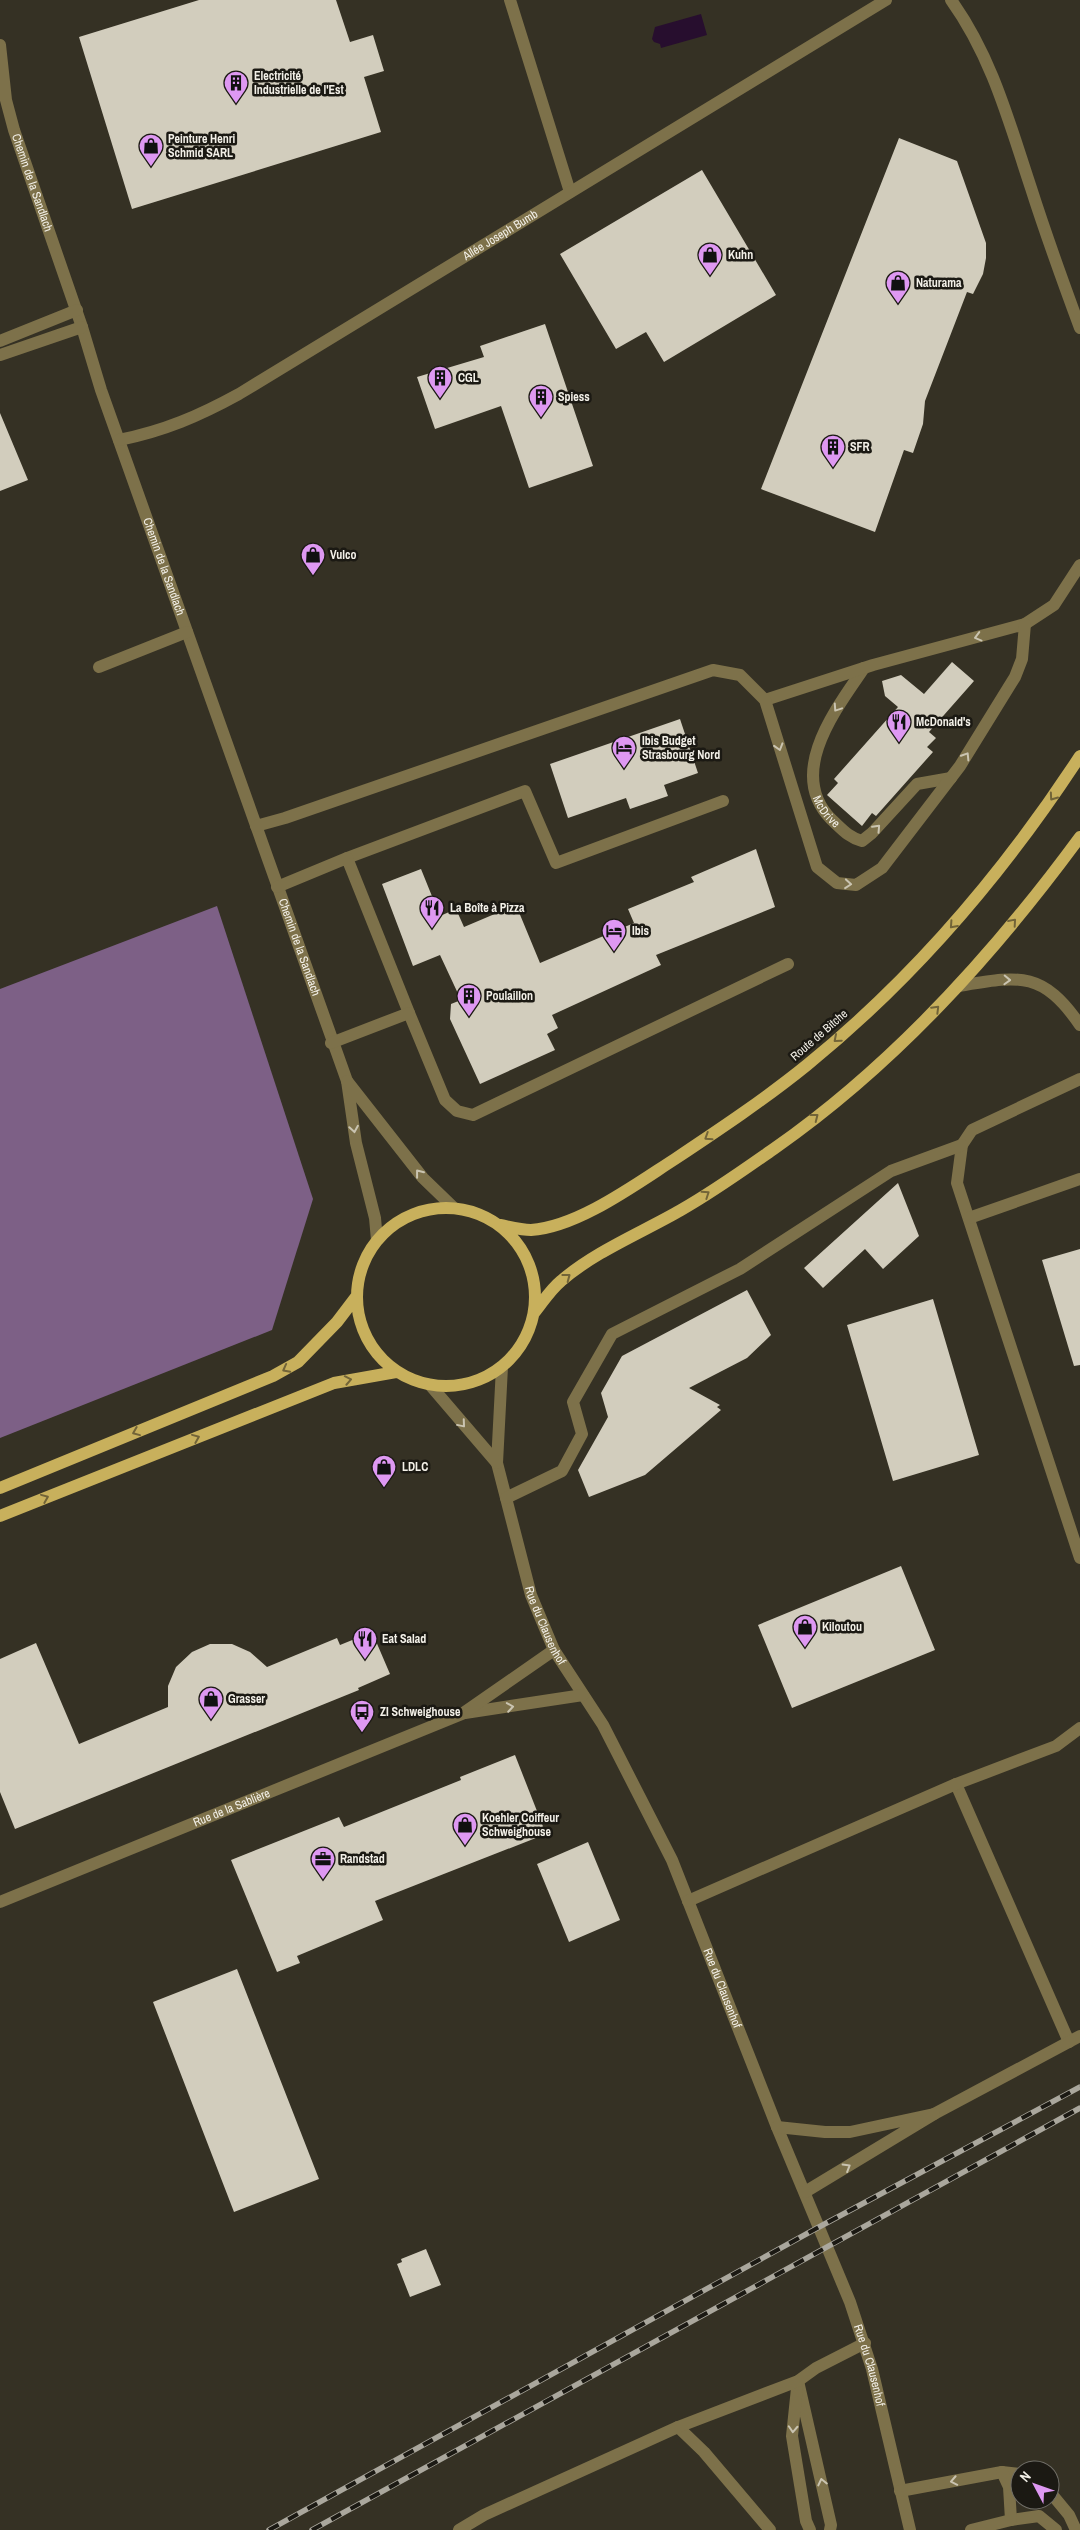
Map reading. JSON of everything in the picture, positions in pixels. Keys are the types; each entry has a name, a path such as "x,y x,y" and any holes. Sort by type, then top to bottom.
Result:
{"main road":[{"name":"Route de Bitche","path":"500,1225 530,1230 565,1222 585,1212 718,1131 808,1064 878,1001 955,922 1005,863 1080,756"},
{"path":"534,1313 552,1290 570,1274 684,1209 776,1147 835,1102 890,1054 959,986 1039,892 1080,837"},
{"path":"453,1207 486,1216 500,1225 515,1239 526,1255 533,1273 536,1293 534,1313 528,1333 521,1346 502,1367 472,1382 456,1387 431,1386 412,1381 396,1372 374,1352 360,1326 356,1297 361,1266 377,1240 398,1221 425,1210 453,1207"},
{"path":"0,1488 273,1376 298,1362 337,1322 356,1297"},
{"path":"0,1516 334,1383 396,1372"}],"street":[{"path":"510,0 570,192"},
{"name":"Allée Joseph Bumb","path":"119,440 150,434 194,418 239,394 886,0"},
{"path":"952,0 975,36 990,66 1044,229 1080,328"},
{"name":"Chemin de la Sandlach","path":"0,45 6,100 14,130 119,440 346,1081 356,1143 375,1218 377,1240"},
{"path":"0,341 76,310"},
{"path":"0,355 82,327"},
{"path":"765,700 864,668 1025,624 1054,605 1080,565"},
{"path":"256,826 713,670 740,675 765,700 816,867 837,883 856,885 882,868 951,778 1015,677 1022,659 1025,624"},
{"path":"99,667 187,632"},
{"name":"McDrive","path":"864,668 827,722 813,765 814,796 824,811 850,837 862,841 872,833 917,784 951,778"},
{"path":"277,887 347,858 525,791 556,863 724,801"},
{"path":"347,858 445,1100 457,1111 473,1114 788,964"},
{"path":"959,986 1002,979 1036,982 1053,992 1064,1002 1080,1025"},
{"path":"331,1043 409,1013"},
{"path":"1080,1079 972,1130 962,1145 957,1183 1080,1558"},
{"name":"Chemin de la Sandlach","path":"346,1081 423,1178 453,1207"},
{"path":"506,1498 562,1471 582,1434 573,1402 612,1334 740,1269 890,1171 962,1145"},
{"path":"969,1218 1080,1179"},
{"name":"Rue du Clausenhof","path":"502,1367 497,1463 531,1595 554,1650 608,1734 672,1860 777,2127 866,2343 910,2530"},
{"name":"Rue du Clausenhof","path":"431,1386 497,1463"},
{"name":"Rue de la Sablière","path":"0,1902 462,1714 554,1650"},
{"name":"Rue de la Sablière","path":"462,1714 583,1695"},
{"path":"688,1900 956,1784 1056,1746 1080,1728"},
{"path":"805,2192 934,2114 1075,2039 956,1784"},
{"path":"777,2127 825,2132 850,2132 934,2114"},
{"path":"459,2530 484,2515 678,2427 798,2381 816,2368 866,2343"},
{"path":"798,2381 792,2436 806,2521 810,2530"},
{"path":"798,2381 831,2525 830,2530"},
{"path":"678,2427 704,2452 770,2530"},
{"path":"1002,2472 1009,2488 1011,2520"},
{"path":"900,2491 1002,2472 1010,2473"},
{"path":"1060,2504 1069,2515 1076,2530"},
{"path":"971,2530 1011,2520 1039,2516 1056,2530"}],"shaded area":[{"path":"701,14 707,35 661,48 660,44 652,39 655,27"},
{"path":"217,906 313,1199 272,1330 0,1438 0,989"}],"building":[{"name":"Electricité Industrielle de l'Est","path":"199,0 336,0 350,42 373,35 384,71 364,77 381,132 132,209 79,37"},
{"name":"Naturama","path":"899,138 957,161 986,243 986,258 983,274 973,294 967,292 925,401 923,424 913,453 904,450 875,532 761,489"},
{"path":"702,170 776,295 664,362 646,332 616,349 560,254"},
{"name":"Spiess","path":"545,324 593,466 529,488 501,406 435,429 417,377 484,357 480,346"},
{"path":"0,413 28,480 0,491"},
{"name":"McDonald's","path":"952,662 974,681 929,732 936,738 927,747 933,752 876,816 872,813 862,826 827,795 838,783 834,779 898,707 885,696 882,681 901,675 924,694"},
{"name":"Ibis Budget Strasbourg Nord","path":"680,719 698,773 664,785 668,796 630,809 626,798 568,818 550,764"},
{"name":"Ibis","path":"756,849 775,907 656,955 661,965 552,1015 558,1028 547,1034 555,1050 480,1084 450,1019 451,1004 461,1000 440,955 413,966 382,884 421,869 440,916 456,909 464,927 516,905 540,963 634,923 628,909 694,882 691,877"},
{"path":"898,1183 919,1236 883,1269 865,1249 823,1288 804,1268"},
{"path":"1080,1249 1080,1365 1074,1366 1042,1260"},
{"path":"747,1290 771,1335 747,1358 689,1388 720,1405 717,1407 721,1410 645,1475 589,1497 578,1470 608,1417 601,1393 622,1356"},
{"path":"933,1299 979,1455 893,1481 847,1325"},
{"path":"901,1566 935,1650 792,1708 758,1625"},
{"path":"372,1632 390,1674 358,1688 359,1690 15,1829 0,1792 0,1659 36,1643 79,1744 168,1707 168,1686 176,1667 192,1652 210,1644 232,1644 250,1652 267,1667 337,1638 340,1645"},
{"path":"515,1755 546,1834 375,1901 383,1920 297,1956 300,1963 277,1972 231,1860 339,1817 344,1827 461,1780 460,1777"},
{"path":"588,1842 620,1920 569,1942 537,1864"},
{"path":"237,1969 319,2179 234,2212 153,2002"},
{"path":"426,2249 441,2285 410,2297 397,2264 402,2262 401,2259"}],"railway":[{"path":"269,2530 819,2227 1080,2087"},
{"path":"312,2530 1080,2108"}],"place":[{"name":"Electricité Industrielle de l'Est","path":"236,104"},
{"name":"Peinture Henri Schmid SARL","path":"151,167"},
{"name":"Kuhn","path":"710,276"},
{"name":"Naturama","path":"898,304"},
{"name":"CGL","path":"440,399"},
{"name":"Spiess","path":"541,418"},
{"name":"SFR","path":"833,468"},
{"name":"Vulco","path":"313,576"},
{"name":"McDonald's","path":"899,743"},
{"name":"Ibis Budget Strasbourg Nord","path":"624,769"},
{"name":"La Boîte à Pizza","path":"432,929"},
{"name":"Ibis","path":"614,952"},
{"name":"Poulaillon","path":"469,1017"},
{"name":"LDLC","path":"384,1488"},
{"name":"Kiloutou","path":"805,1648"},
{"name":"Eat Salad","path":"365,1660"},
{"name":"Grasser","path":"211,1720"},
{"name":"ZI Schweighouse","path":"362,1733"},
{"name":"Koehler Coiffeur Schweighouse","path":"465,1846"},
{"name":"Randstad","path":"323,1880"}]}
